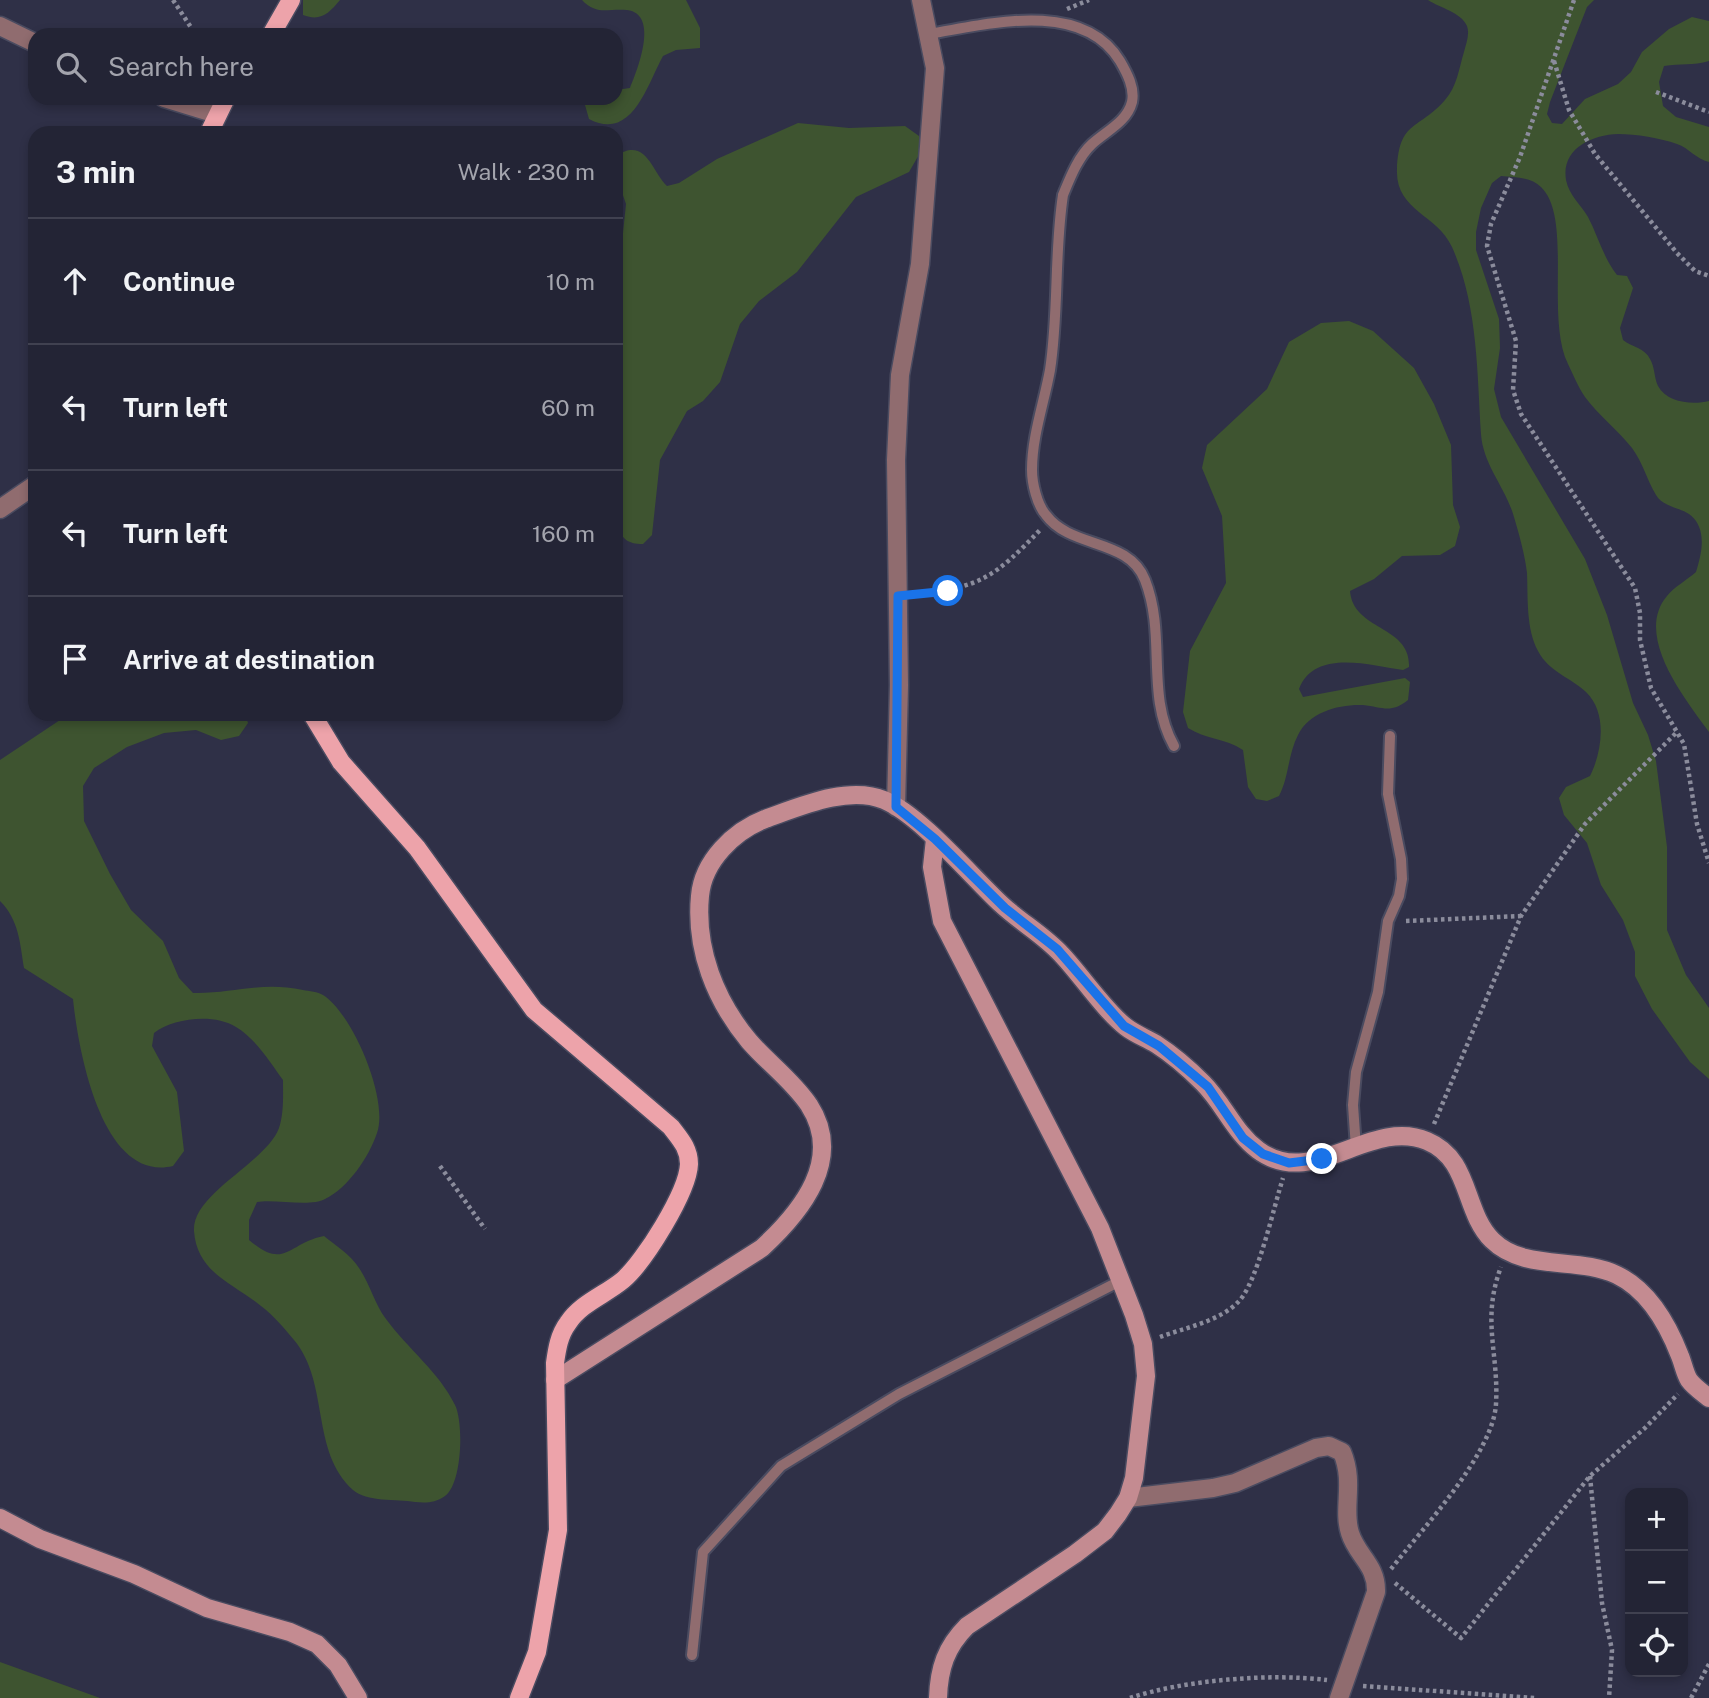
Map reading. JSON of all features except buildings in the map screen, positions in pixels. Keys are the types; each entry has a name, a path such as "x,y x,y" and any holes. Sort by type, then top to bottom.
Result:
{"main road":[{"path":"275,28 291,0"},
{"path":"212,126 222,105"},
{"path":"316,721 341,762 417,848 534,1010 671,1127 686,1146 689,1166 677,1199 641,1260 624,1279 579,1310 567,1323 559,1340 555,1380 558,1530 537,1652 519,1698"},
{"path":"555,1380 762,1248 790,1222 811,1193 822,1157 822,1132 809,1106 780,1071 751,1043 729,1013 711,979 700,935 700,891 714,860 731,838 759,822 807,805 848,795 881,798 935,839 1005,908 1057,949 1124,1026 1159,1046 1208,1087 1243,1138 1263,1154 1289,1163 1306,1163 1385,1138 1427,1141 1459,1168 1480,1225 1507,1252 1525,1258 1593,1266 1618,1275 1633,1285 1661,1317 1679,1351 1690,1381 1709,1398"},
{"path":"935,839 932,867 942,921 1100,1228 1122,1280 1143,1344 1145,1388 1140,1437 1128,1498 1105,1531 967,1626 951,1643 943,1661 938,1698"},
{"path":"0,1518 40,1539 134,1574 207,1608 290,1632 317,1644 338,1665 358,1698"}],"street":[{"path":"896,807 896,460 900,375 920,264 928,191 935,68 920,0"},
{"path":"0,26 28,40"},
{"path":"187,105 216,114"},
{"path":"0,509 28,490"},
{"path":"1128,1498 1187,1494 1235,1483 1316,1448 1329,1446 1342,1452 1348,1466 1350,1488 1349,1532 1376,1578 1376,1592 1339,1698"}],"lane":[{"path":"929,34 1045,16 1069,18 1087,26 1113,47 1132,88 1132,102 1126,114 1114,128 1092,144 1069,178 1063,195 1050,370 1034,443 1031,472 1036,494 1049,519 1075,536 1117,551 1138,567 1154,613 1159,712 1174,746"},
{"path":"1356,1148 1353,1105 1356,1072 1378,992 1388,922 1399,896 1402,878 1401,859 1388,794 1390,736"},
{"path":"692,1655 703,1552 781,1466 899,1394 1122,1280"}],"path":[{"path":"173,0 191,28"},
{"path":"1574,0 1520,157 1491,224 1487,246 1516,341 1513,390 1521,414 1634,588 1640,613 1640,640 1651,688 1684,744 1697,824 1709,863"},
{"path":"1554,59 1569,110 1595,154 1677,253 1695,271 1709,276"},
{"path":"1656,92 1709,112"},
{"path":"898,596 948,591 985,581 1049,519"},
{"path":"1427,1141 1521,916 1585,824 1677,732"},
{"path":"1388,922 1521,916"},
{"path":"1143,1344 1224,1312 1239,1302 1249,1283 1289,1163"},
{"path":"440,1166 485,1228"},
{"path":"1507,1252 1489,1317 1496,1405 1485,1444 1386,1576 1461,1639 1590,1476 1644,1429 1690,1381"},
{"path":"1590,1476 1602,1602 1612,1650 1609,1698"},
{"path":"1691,1698 1709,1664"}],"green space":[{"path":"303,0 340,0 320,17 309,17 303,15"},
{"path":"582,0 686,0 700,28 700,48 676,50 663,56 636,107 627,117 616,123 604,124 589,119 585,105 623,105 623,89 630,88 644,44 642,21 637,14 627,10 598,10"},
{"path":"1428,0 1594,0 1587,7 1550,102 1547,114 1552,123 1562,124 1585,99 1618,84 1631,72 1642,52 1669,29 1692,17 1709,21 1709,61 1664,66 1659,82 1663,106 1676,117 1709,127 1709,162 1681,146 1656,138 1608,135 1588,141 1573,152 1568,160 1566,180 1588,217 1608,261 1617,275 1627,276 1633,288 1620,328 1623,340 1648,355 1662,392 1674,399 1688,402 1709,401 1709,732 1667,667 1656,630 1658,612 1667,596 1696,572 1702,546 1701,533 1692,516 1665,503 1656,495 1632,448 1585,397 1568,364 1559,321 1555,221 1550,202 1541,187 1527,179 1501,176 1492,183 1481,208 1476,232 1476,250 1499,319 1500,348 1494,389 1501,417 1585,559 1607,615 1633,703 1648,735 1656,761 1667,847 1667,930 1686,975 1709,1008 1709,1079 1690,1062 1652,1009 1635,976 1635,952 1623,920 1601,885 1587,843 1564,815 1559,798 1566,787 1590,776 1598,756 1601,733 1598,711 1586,692 1548,664 1534,642 1528,613 1527,573 1520,537 1510,506 1483,445 1472,315 1461,269 1445,236 1410,203 1398,183 1397,169 1402,142 1412,127 1436,110 1449,95 1457,77 1467,39 1467,26 1460,17"},
{"path":"798,123 849,128 905,126 919,136 920,153 909,172 856,197 797,272 759,301 740,324 720,382 703,401 687,411 660,460 652,535 643,544 633,543 623,537 623,233 626,204 623,195 623,152 635,150 641,153 667,186 679,183 717,159"},
{"path":"1349,321 1373,331 1414,368 1434,404 1451,445 1453,505 1460,527 1455,546 1440,555 1402,556 1374,579 1350,591 1353,604 1361,614 1401,643 1407,653 1409,667 1403,670 1360,663 1330,664 1307,676 1299,689 1303,697 1405,678 1410,682 1408,700 1391,708 1354,705 1335,708 1309,720 1298,735 1292,750 1279,796 1267,801 1256,799 1248,787 1243,750 1188,728 1183,712 1190,651 1226,583 1222,516 1202,468 1207,445 1267,389 1289,342 1321,323"},
{"path":"58,721 247,721 239,736 221,740 196,730 164,733 127,747 94,768 83,786 84,821 131,910 163,941 179,978 193,993 260,987 316,992 334,1005 356,1038 366,1059 378,1100 377,1133 369,1152 349,1180 325,1199 311,1202 257,1202 249,1220 249,1240 261,1249 279,1254 324,1236 356,1263 386,1319 441,1382 455,1405 460,1425 460,1453 455,1479 445,1496 423,1502 366,1497 353,1490 340,1474 331,1456 305,1357 294,1340 270,1314 209,1267 197,1245 194,1231 197,1217 205,1204 260,1154 279,1128 283,1080 262,1051 236,1027 217,1020 194,1019 162,1028 154,1033 152,1046 177,1092 184,1151 173,1166 148,1166 128,1154 111,1134 88,1078 73,999 24,968 15,924 0,901 0,760"},
{"path":"0,1662 100,1698 0,1698"}],"route":[{"path":"948,591 898,596 896,807 935,839 1005,908 1057,949 1124,1026 1159,1046 1208,1087 1243,1138 1263,1154 1289,1163 1322,1159"}]}
